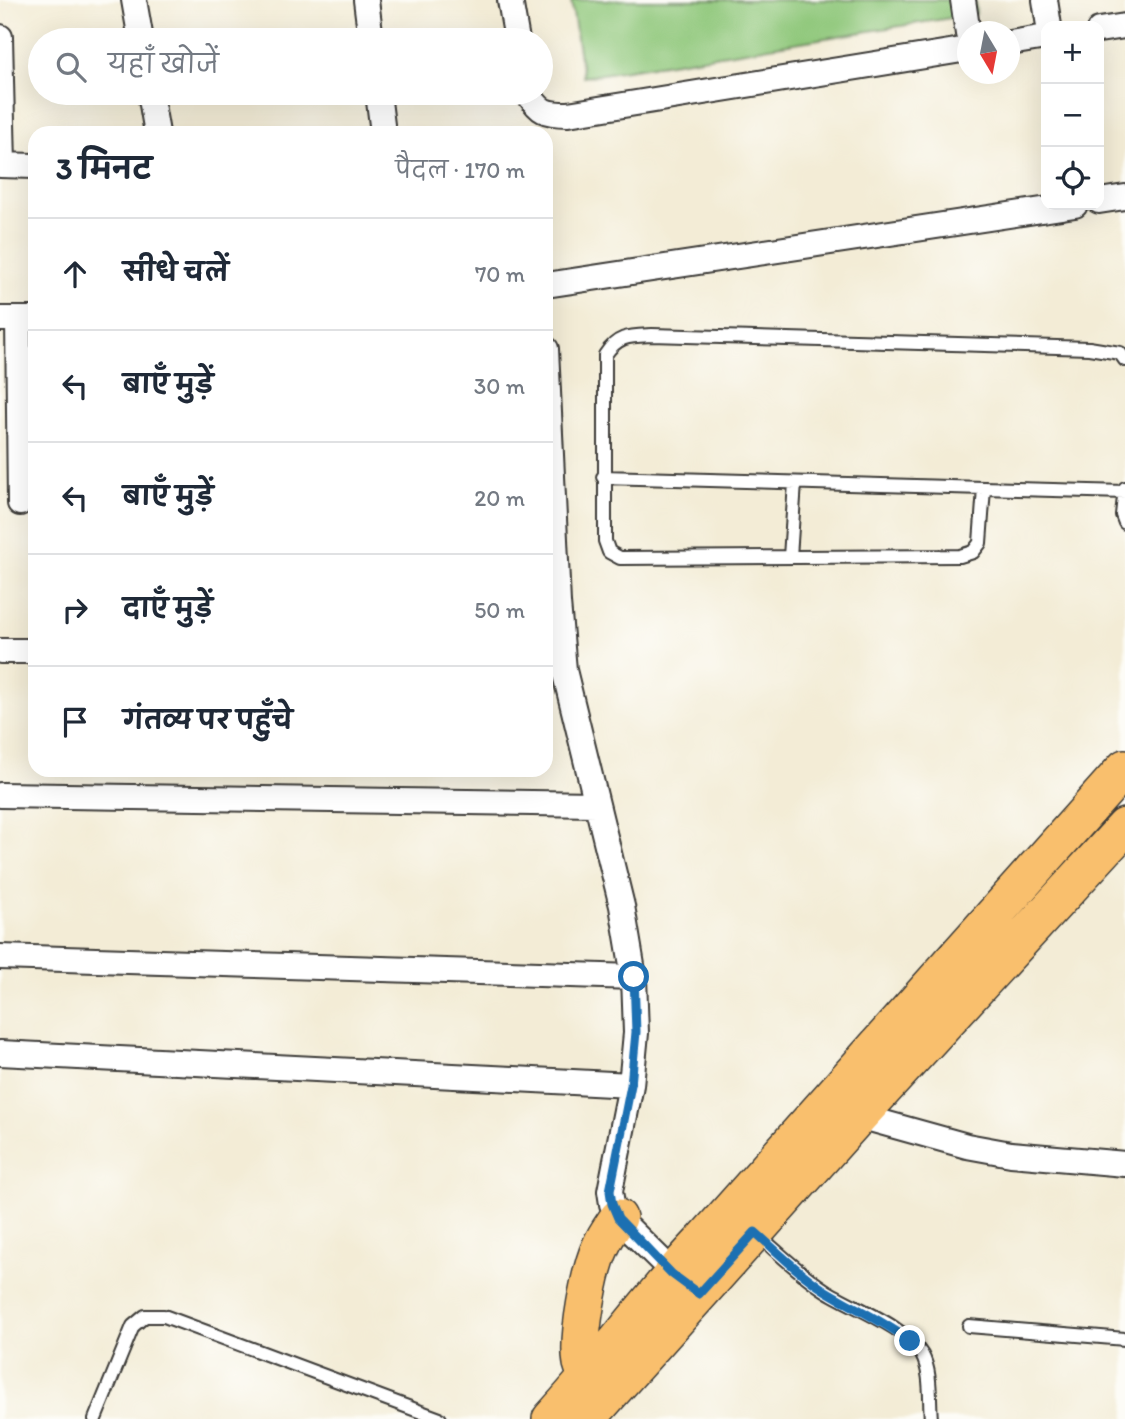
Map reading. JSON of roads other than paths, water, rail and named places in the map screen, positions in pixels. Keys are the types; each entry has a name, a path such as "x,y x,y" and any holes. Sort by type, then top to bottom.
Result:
{"main road":[{"path":"551,1419 594,1398 686,1284 1125,768"},
{"path":"686,1284 755,1232 1125,827"},
{"path":"594,1398 582,1364 580,1344 601,1245 618,1218"}],"street":[{"path":"134,0 139,28"},
{"path":"366,0 370,28"},
{"path":"510,0 515,28"},
{"path":"962,0 966,21"},
{"path":"1045,0 1048,21"},
{"path":"1104,29 1125,26"},
{"path":"0,37 1,165 28,166"},
{"path":"1020,41 1041,38"},
{"path":"535,105 548,114 568,114 957,51"},
{"path":"152,105 156,126"},
{"path":"380,105 382,126"},
{"path":"1104,200 1125,197"},
{"path":"553,284 1042,210"},
{"path":"18,319 20,503"},
{"path":"553,537 564,670 622,906 634,977 636,1032 631,1085 610,1191 612,1204 618,1218 686,1284"},
{"path":"0,650 28,651"},
{"path":"0,795 595,804"},
{"path":"0,957 634,977"},
{"path":"0,1053 631,1085"},
{"path":"859,1116 967,1146 1011,1154 1125,1164"}],"lane":[{"path":"984,488 980,542 973,552 960,556 620,558 609,552 604,541 605,355 612,344 626,336 652,335 1089,348 1120,353 1125,360"},
{"path":"603,477 1125,490 1122,516 1125,523"},
{"path":"790,556 795,482"},
{"path":"755,1232 825,1290 890,1326 910,1341 922,1355 927,1371 930,1419"},
{"path":"94,1419 134,1326 145,1316 164,1316 440,1419"},
{"path":"969,1326 1125,1339"}]}
